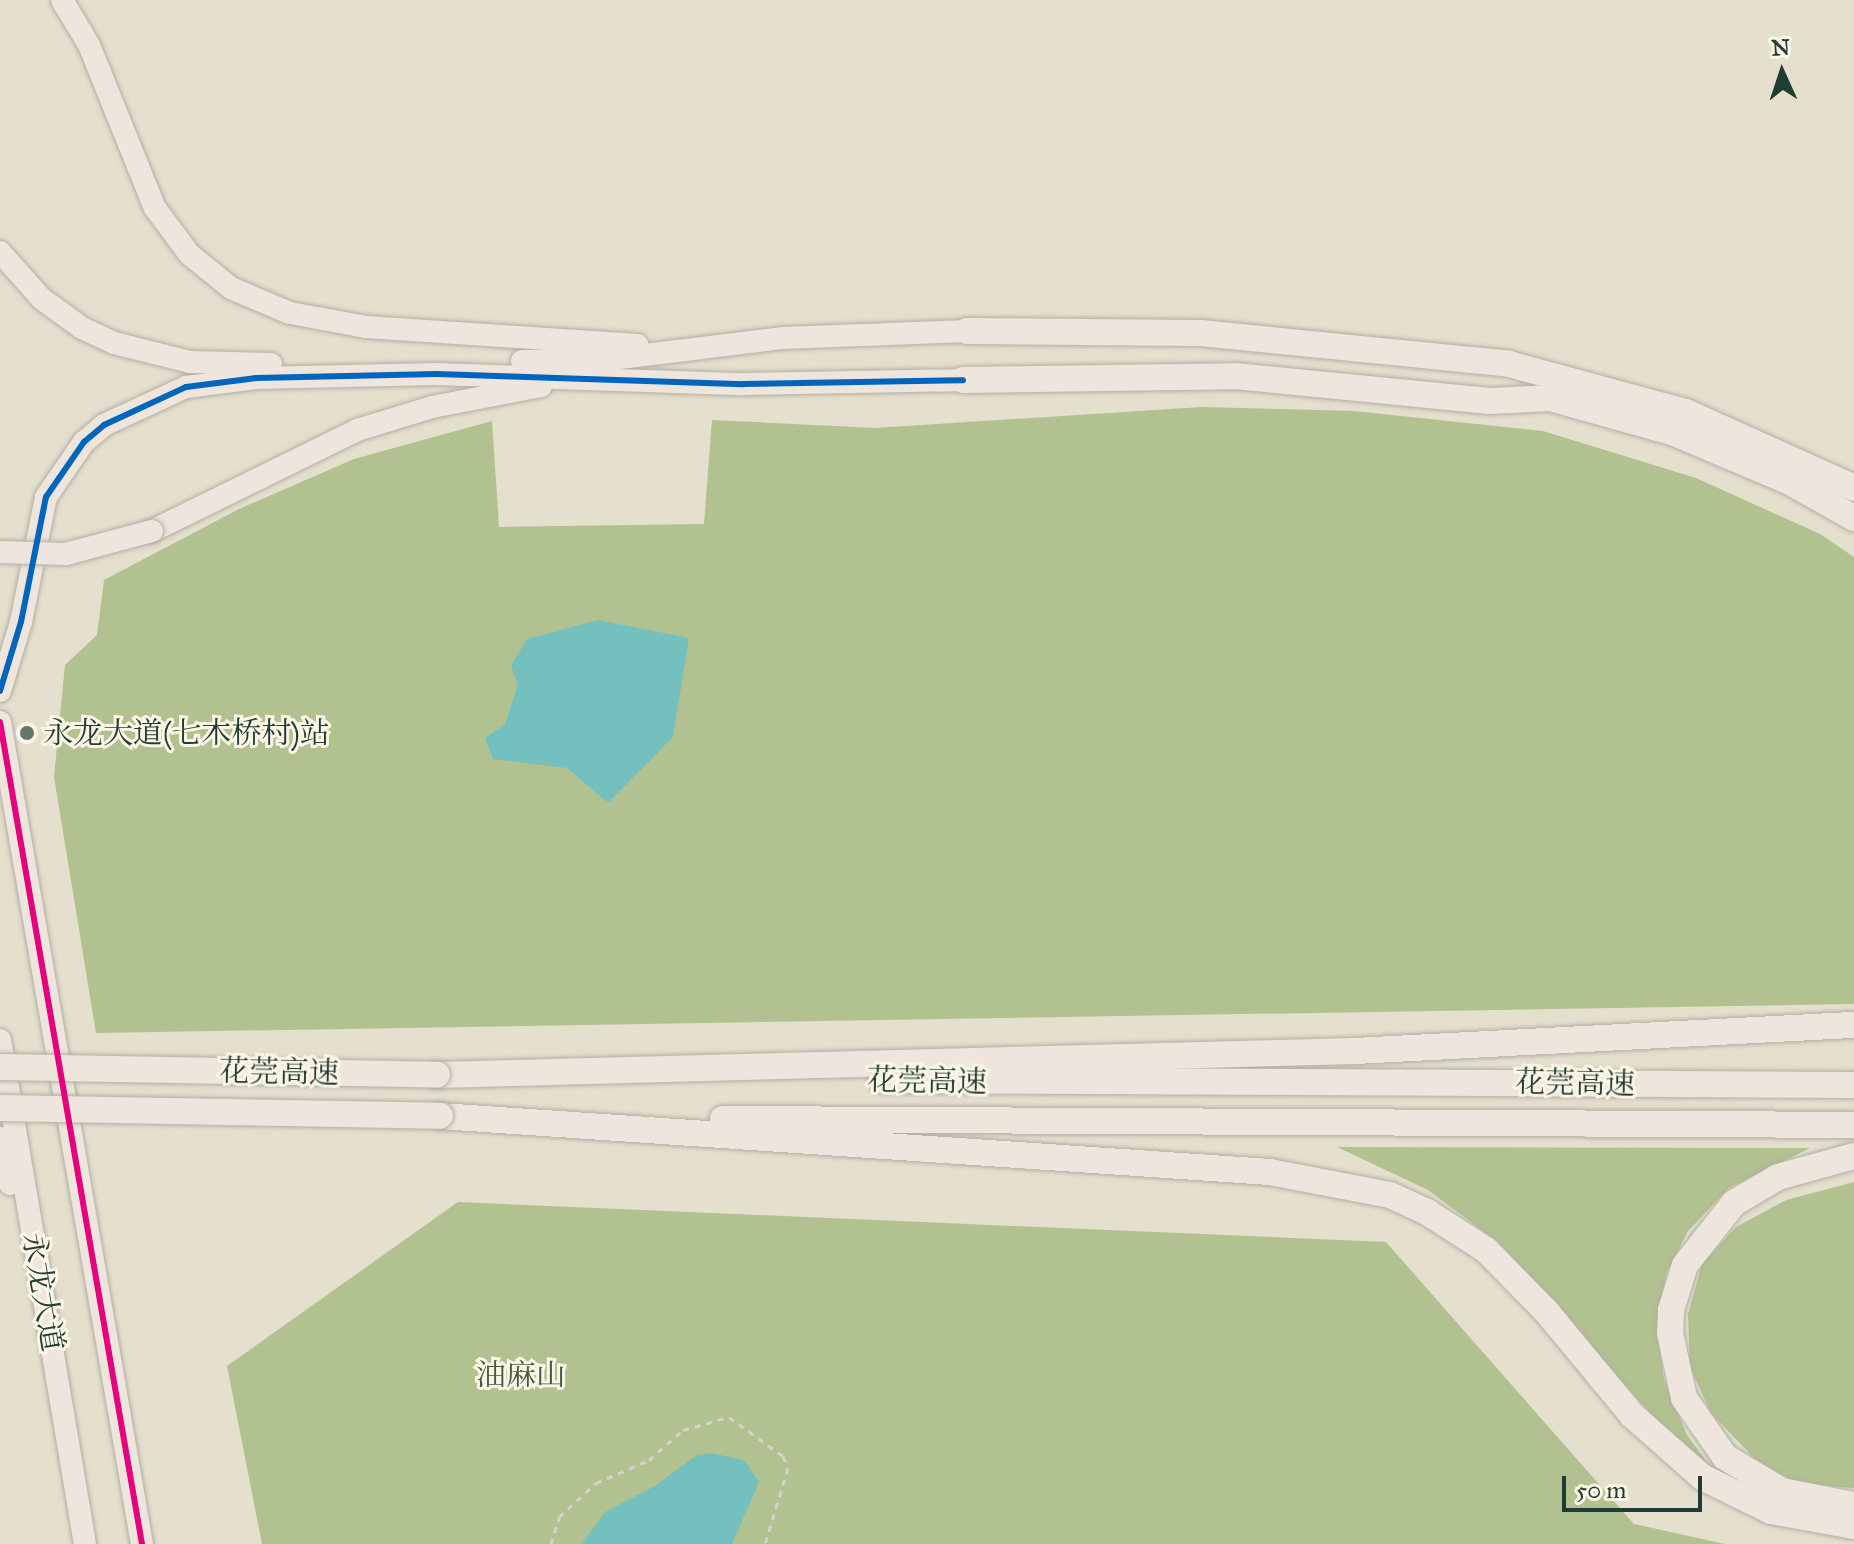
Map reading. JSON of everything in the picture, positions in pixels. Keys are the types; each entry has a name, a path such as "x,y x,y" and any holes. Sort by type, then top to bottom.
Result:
{"highway":[{"path":"967,331 1201,333 1509,364 1686,412 1854,488"},
{"path":"963,380 1235,376 1490,401 1550,398 1672,432 1788,481 1854,518"},
{"path":"437,1075 1292,1053 1854,1025"},
{"name":"花莞高速","path":"0,1067 437,1075 1854,1085"},
{"name":"花莞高速","path":"0,1108 1160,1125 1854,1125"},
{"path":"440,1116 1257,1171 1390,1195 1427,1212 1486,1250 1546,1311 1632,1415 1702,1477 1771,1511 1854,1526"},
{"path":"1854,1156 1778,1177 1718,1219 1685,1265 1671,1310 1670,1333 1684,1398 1725,1457 1782,1491 1854,1505"}],"main road":[{"path":"62,0 89,45 155,208 189,254 231,288 290,313 366,327 698,348"},
{"path":"0,252 42,299 82,328 139,352 190,362 604,360 784,338 967,331"},
{"path":"0,691 21,622 46,497 84,442 129,410 186,387 256,378 453,374 620,380 963,380"},
{"path":"0,552 66,554 152,531 319,446 391,418 531,386 620,380"},
{"name":"永龙大道","path":"0,722 142,1544"},
{"name":"永龙大道","path":"0,1040 85,1544"},
{"path":"0,1138 81,1520"}],"path":[{"path":"551,1544 559,1517 596,1483 649,1460 683,1430 729,1417 783,1456 788,1468 765,1544"}],"green space":[{"path":"1201,407 1354,411 1543,431 1696,478 1820,534 1854,557 1854,1004 96,1033 54,777 65,665 97,635 104,580 239,509 354,459 492,421 499,527 704,524 712,420 875,428"},
{"path":"1337,1147 1810,1148 1729,1188 1688,1231 1666,1274 1657,1331 1664,1380 1687,1435 1709,1465 1658,1422 1499,1243 1428,1190"},
{"path":"1854,1182 1854,1488 1798,1484 1755,1459 1711,1413 1690,1367 1688,1314 1702,1264 1736,1227 1786,1200"},
{"name":"油麻山","path":"458,1202 1386,1242 1634,1524 1725,1544 262,1544 227,1366"}],"water":[{"path":"598,620 689,638 673,737 608,803 567,768 493,759 485,738 505,724 518,684 511,666 527,639"},
{"path":"712,1453 744,1460 759,1482 732,1544 582,1544 605,1512 655,1486 697,1455"}],"transit line":[{"path":"0,691 21,622 46,497 84,442 104,425 186,387 256,378 437,374 743,384 963,380"},
{"path":"0,722 142,1544"}],"place":[{"name":"永龙大道(七木桥村)站","path":"27,733"}]}
